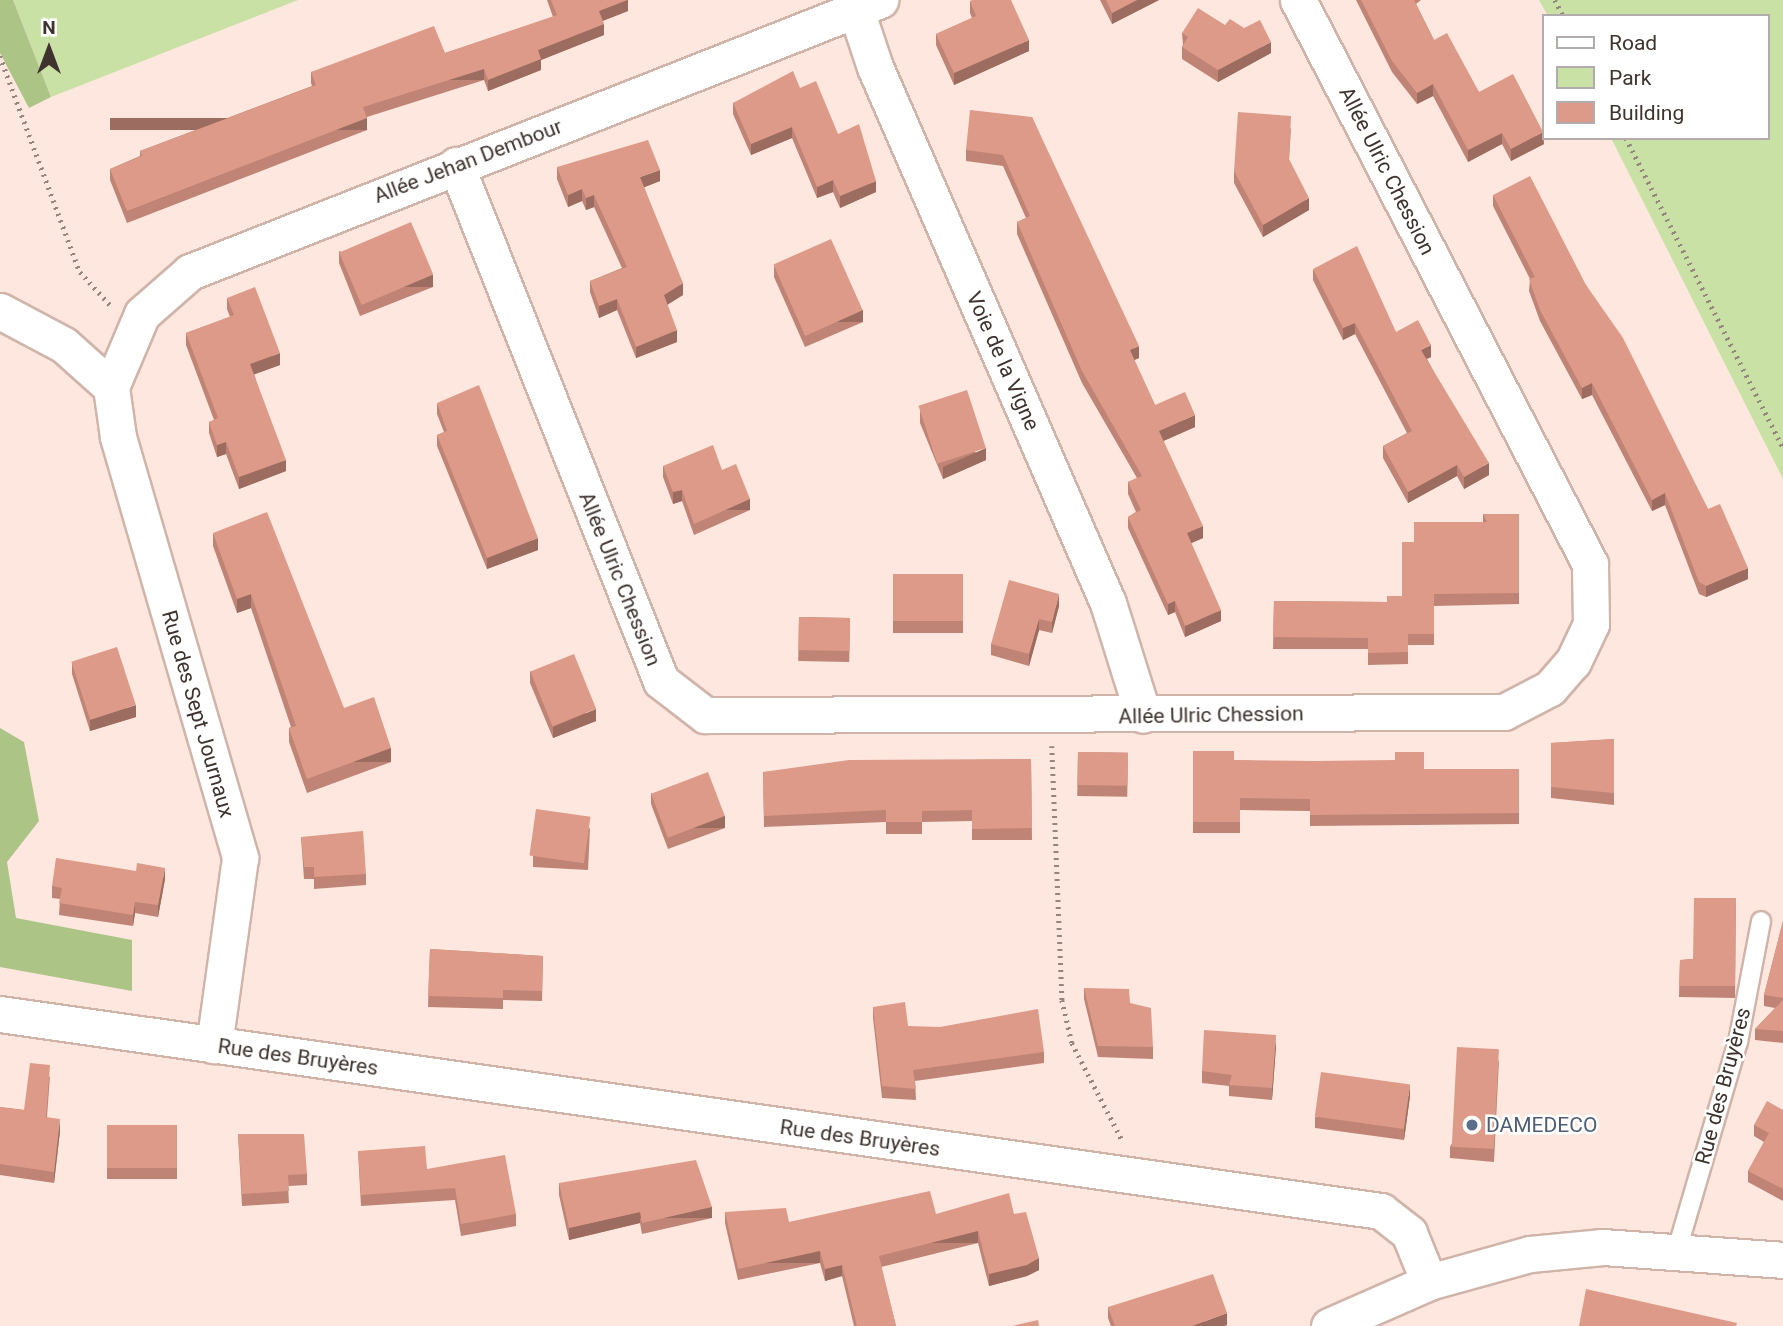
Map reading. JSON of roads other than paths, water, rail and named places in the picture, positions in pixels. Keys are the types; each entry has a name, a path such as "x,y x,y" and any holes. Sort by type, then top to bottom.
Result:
{"street":[{"name":"Allée Ulric Chession","path":"456,165 661,681 705,715 1053,717 1504,712 1550,688 1573,662 1591,624 1590,564 1298,0"},
{"name":"Voie de la Vigne","path":"868,5 880,80 1108,603 1143,715"},
{"name":"Allée Jehan Dembour","path":"111,387 137,327 158,297 190,272 868,5"},
{"path":"0,311 64,345 111,387"},
{"name":"Rue des Sept Journaux","path":"111,387 118,437 240,858 214,1045"},
{"name":"Rue des Bruyères","path":"0,1014 1381,1211 1409,1233 1429,1282"},
{"path":"1329,1326 1429,1282 1530,1254 1677,1250 1783,1260"}],"lane":[{"name":"Rue des Bruyères","path":"1677,1250 1738,1042 1761,921"}],"place":[{"name":"DAMEDECO","path":"1472,1125"}]}
